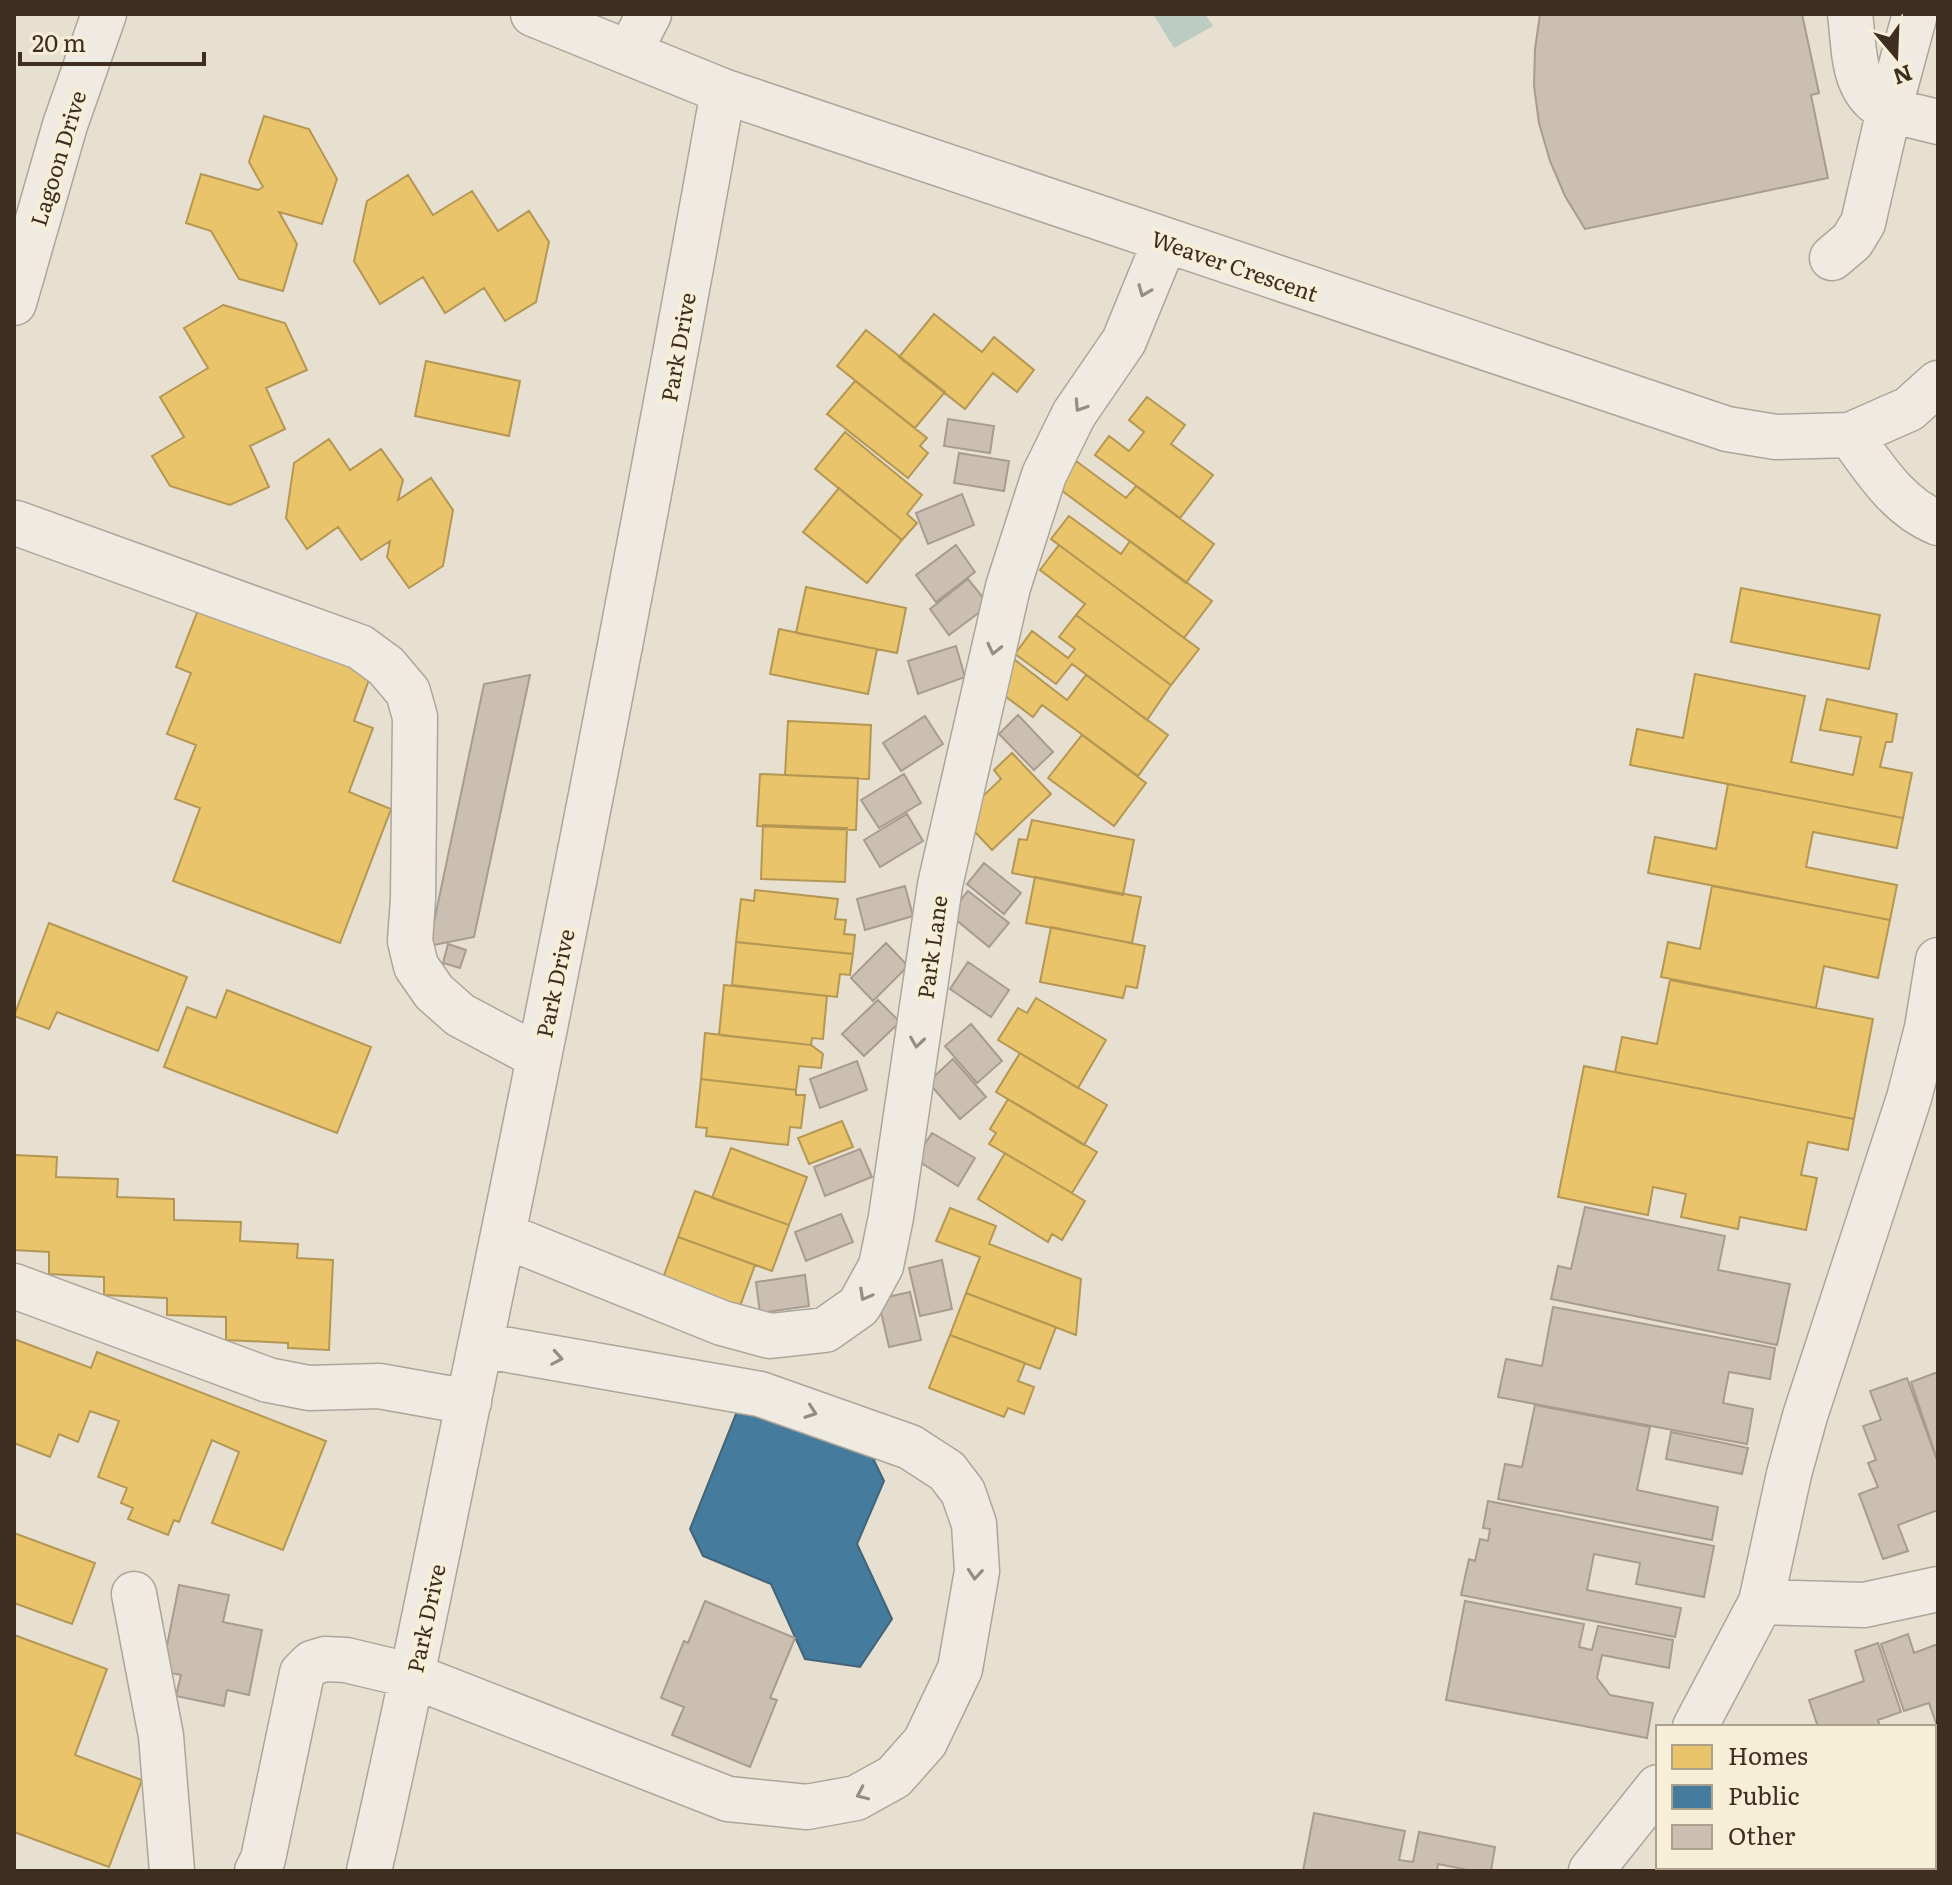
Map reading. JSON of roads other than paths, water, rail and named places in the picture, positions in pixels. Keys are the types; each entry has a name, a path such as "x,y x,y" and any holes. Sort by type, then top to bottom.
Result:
{"street":[{"name":"Lagoon Drive","path":"14,303 65,125 104,14"},
{"name":"Weaver Crescent","path":"533,14 723,91 1727,429 1776,437 1850,435 1909,409 1938,383"},
{"path":"629,53 649,14"},
{"path":"1850,14 1858,73 1865,93 1874,103 1889,110 1938,122"},
{"path":"1832,258 1852,241 1863,223 1915,14"},
{"name":"Park Drive","path":"369,1871 413,1676 539,1057 665,415 723,91"},
{"name":"Park Lane","path":"503,1235 722,1323 770,1336 825,1330 859,1306 881,1266 940,885 1008,587 1044,475 1074,414 1124,341 1165,241"},
{"path":"1850,435 1892,491 1924,517 1938,523"},
{"path":"16,523 360,647 386,666 408,692 415,717 410,941 416,966 434,992 460,1015 539,1057"},
{"path":"1696,1725 1761,1602 1805,1416 1909,1098 1927,1028 1938,960"},
{"path":"14,1286 268,1380 309,1388 379,1386 469,1402"},
{"path":"257,1871 267,1844 302,1673 312,1663 325,1659 346,1660 413,1676 728,1799 807,1807 856,1798 894,1777 925,1742 960,1669 977,1571 974,1524 963,1492 947,1471 910,1447 760,1394 480,1345"},
{"path":"1761,1602 1864,1605 1938,1589"},
{"path":"134,1594 161,1736 172,1871"},
{"path":"1591,1871 1656,1790"}]}
